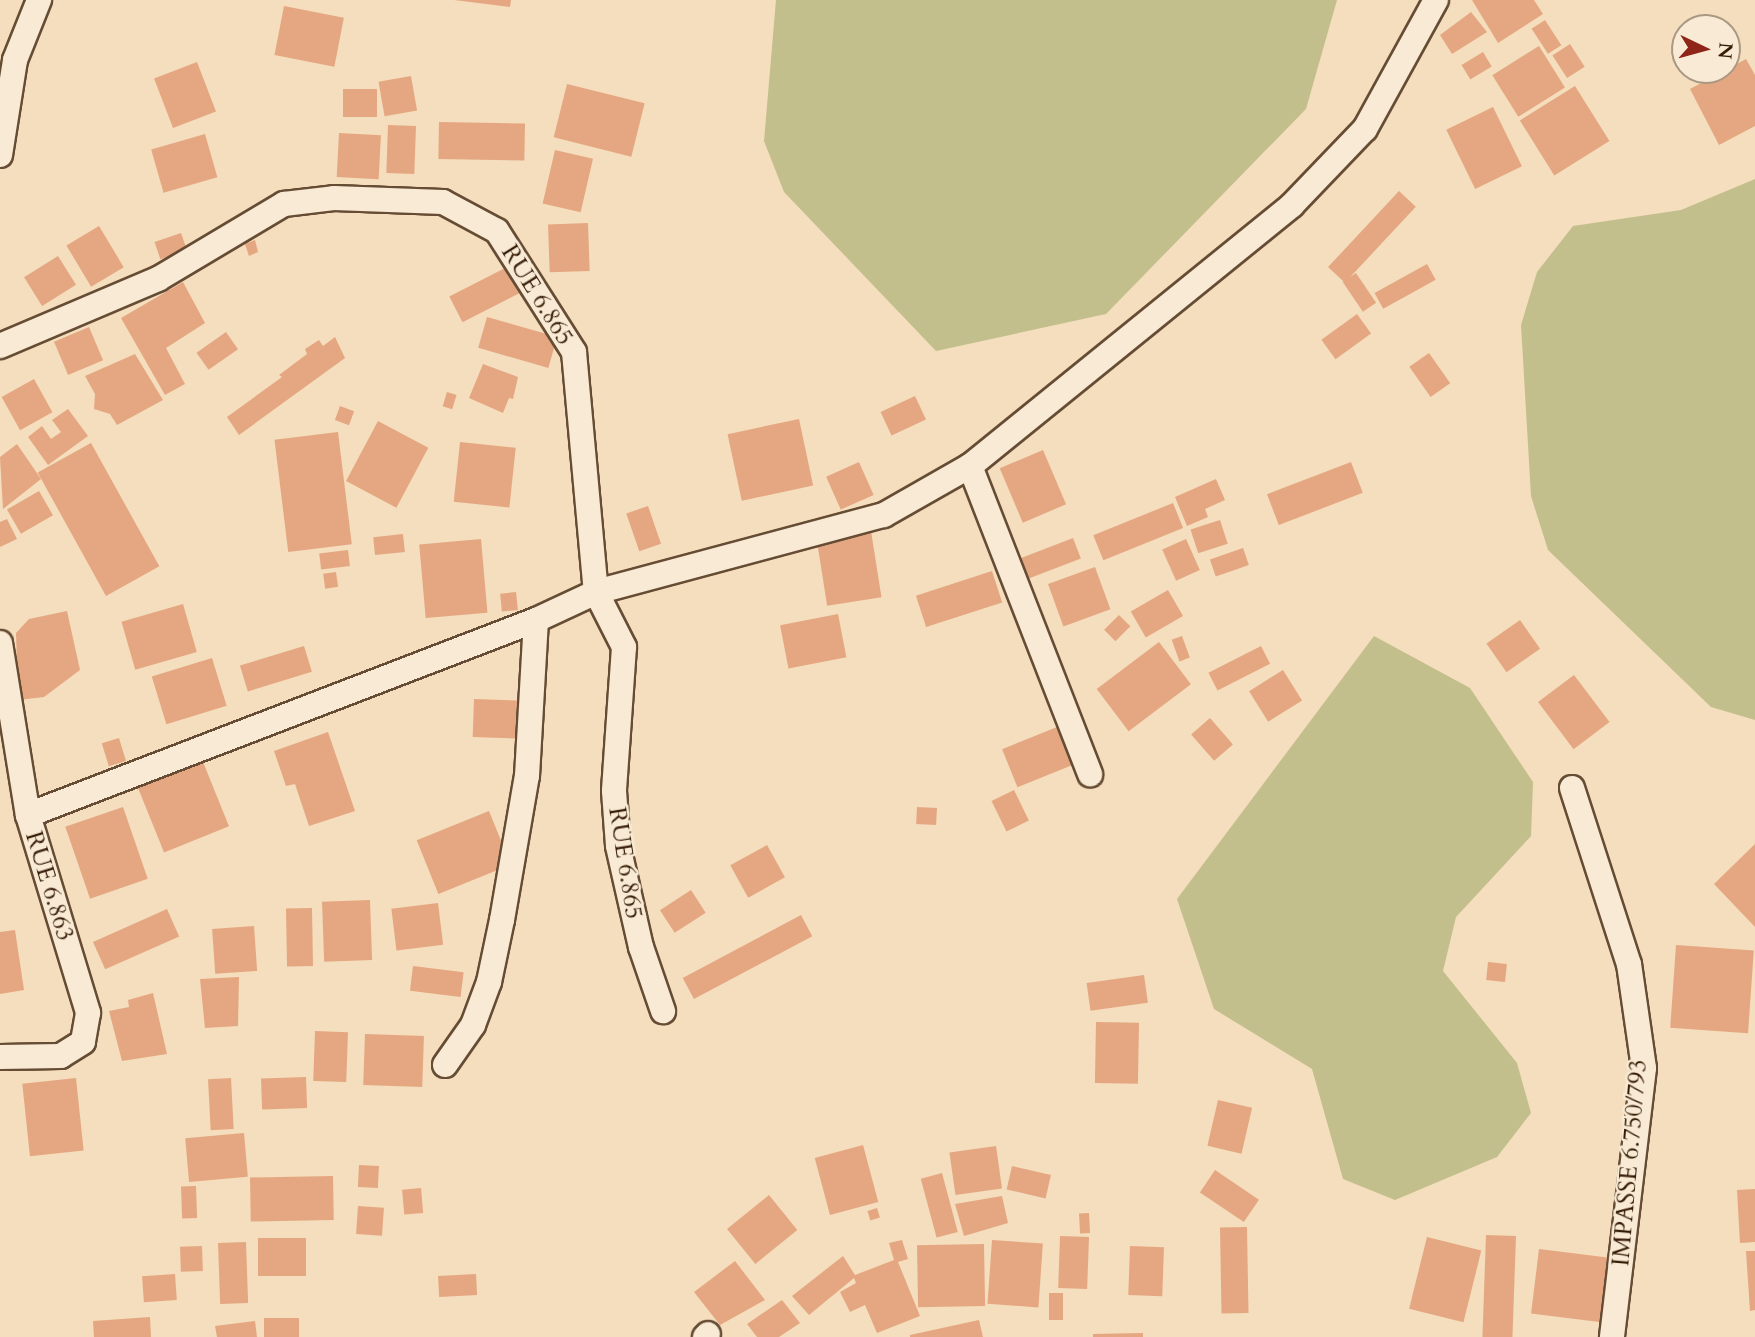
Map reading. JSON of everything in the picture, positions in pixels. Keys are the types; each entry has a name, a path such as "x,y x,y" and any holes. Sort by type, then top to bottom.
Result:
{"street":[{"path":"0,155 15,61 39,0"},
{"path":"28,815 536,620 596,592 884,515 970,466 1292,205 1365,128 1436,0"},
{"name":"RUE 6.865","path":"0,346 158,279 284,204 334,198 443,202 497,232 573,352 596,592 624,647 614,791 618,846 632,913 663,1011"},
{"path":"970,466 1090,774"},
{"path":"445,1065 473,1025 489,982 502,920 527,776 536,620"},
{"name":"RUE 6.863","path":"0,643 28,815 88,1013 83,1042 61,1056 0,1057"},
{"name":"IMPASSE 6.750/793","path":"1572,788 1629,964 1644,1068 1612,1337"}],"shaded area":[{"path":"776,0 1337,0 1306,109 1106,314 936,351 784,192 764,141"},
{"path":"1755,179 1755,720 1711,707 1548,550 1531,496 1521,325 1537,272 1573,226 1681,210"},
{"path":"1374,636 1470,688 1533,782 1531,836 1456,917 1443,971 1517,1063 1531,1113 1497,1157 1395,1200 1343,1179 1312,1069 1214,1009 1177,899"}],"building":[{"path":"454,0 511,0 510,7"},
{"path":"1472,0 1534,0 1543,14 1498,43"},
{"path":"284,6 344,18 334,67 274,55"},
{"path":"1471,12 1487,32 1452,54 1440,35"},
{"path":"1545,20 1561,45 1548,54 1532,29"},
{"path":"1570,44 1585,67 1567,78 1552,55"},
{"path":"1539,46 1565,88 1518,117 1492,75"},
{"path":"1483,52 1492,67 1470,79 1462,65"},
{"path":"1746,59 1755,75 1755,126 1719,145 1690,89 1699,84 1741,84 1741,62"},
{"path":"197,62 216,111 173,128 154,78"},
{"path":"411,76 417,110 385,116 379,82"},
{"path":"567,84 645,103 631,157 554,137"},
{"path":"1575,86 1609,141 1554,176 1520,120"},
{"path":"343,89 377,89 377,117 343,117"},
{"path":"1493,107 1522,166 1475,189 1446,130"},
{"path":"439,122 525,124 524,160 438,159"},
{"path":"388,125 416,126 414,174 386,173"},
{"path":"339,133 381,135 379,179 337,177"},
{"path":"205,134 217,177 164,193 151,149"},
{"path":"555,150 593,159 581,212 543,204"},
{"path":"1399,191 1416,207 1345,283 1328,267"},
{"path":"588,223 590,271 550,272 548,224"},
{"path":"99,226 124,267 91,287 66,246"},
{"path":"181,233 187,250 160,259 155,242"},
{"path":"255,240 258,252 249,256 245,244"},
{"path":"58,256 76,285 42,306 24,277"},
{"path":"1427,264 1436,280 1383,309 1375,293"},
{"path":"509,266 522,292 462,322 449,296"},
{"path":"1356,273 1376,303 1363,312 1343,282"},
{"path":"183,282 205,323 166,348 185,384 165,395 121,318"},
{"path":"1357,314 1371,333 1336,359 1321,340"},
{"path":"487,317 557,337 548,368 478,348"},
{"path":"89,327 103,360 68,375 54,342"},
{"path":"226,332 238,349 209,370 197,353"},
{"path":"335,337 345,358 239,435 227,417 282,377 279,375 307,354 305,349 319,340 323,346"},
{"path":"1429,353 1450,383 1431,397 1409,367"},
{"path":"135,354 163,400 117,425 110,414 94,409 95,394 85,376"},
{"path":"483,364 518,377 513,399 509,398 503,413 469,398"},
{"path":"34,379 52,412 20,430 2,397"},
{"path":"447,392 457,395 452,409 443,406"},
{"path":"915,396 926,420 892,436 881,412"},
{"path":"340,406 354,411 349,425 335,420"},
{"path":"68,409 88,436 48,465 28,437 42,426 51,439 61,432 52,420"},
{"path":"799,419 813,486 742,501 728,434"},
{"path":"378,421 428,448 396,508 346,481"},
{"path":"338,432 352,544 288,552 274,440"},
{"path":"460,442 516,448 509,508 454,502"},
{"path":"91,443 159,566 106,596 38,473"},
{"path":"17,444 41,479 3,509 0,457"},
{"path":"1043,450 1066,504 1023,523 1000,468"},
{"path":"859,462 874,495 841,510 826,477"},
{"path":"1351,462 1363,493 1279,525 1267,494"},
{"path":"1216,479 1225,500 1205,509 1208,517 1187,526 1175,497"},
{"path":"39,491 53,515 21,534 7,510"},
{"path":"1173,503 1183,528 1103,560 1093,535"},
{"path":"648,506 661,544 639,551 626,513"},
{"path":"7,519 17,539 0,547 0,522"},
{"path":"1220,520 1228,544 1198,553 1191,530"},
{"path":"871,531 881,597 827,606 817,540"},
{"path":"403,534 405,552 375,555 373,537"},
{"path":"1073,538 1081,559 1020,582 1012,561"},
{"path":"481,539 487,613 426,618 419,544"},
{"path":"1186,539 1200,570 1176,581 1162,550"},
{"path":"1243,548 1249,565 1216,576 1210,559"},
{"path":"348,550 350,566 321,569 319,554"},
{"path":"1095,567 1110,609 1063,626 1048,584"},
{"path":"992,571 1002,602 926,627 916,596"},
{"path":"336,572 338,587 325,589 323,574"},
{"path":"1168,590 1183,616 1146,637 1131,612"},
{"path":"516,592 518,610 502,612 500,594"},
{"path":"183,604 197,652 135,670 121,622"},
{"path":"67,611 80,670 44,697 18,700 16,633 29,619"},
{"path":"838,614 846,657 788,668 780,625"},
{"path":"1119,615 1130,626 1115,641 1104,630"},
{"path":"1520,620 1540,649 1506,672 1486,644"},
{"path":"1182,636 1190,658 1180,661 1172,640"},
{"path":"1159,642 1191,684 1129,731 1097,689"},
{"path":"304,646 312,672 248,691 240,666"},
{"path":"1261,646 1270,664 1218,691 1208,673"},
{"path":"212,658 227,706 166,724 152,676"},
{"path":"1283,670 1302,701 1268,722 1249,691"},
{"path":"1574,675 1610,722 1574,749 1538,702"},
{"path":"474,699 525,701 524,739 473,737"},
{"path":"1210,718 1233,744 1214,761 1191,734"},
{"path":"1067,723 1082,761 1017,787 1002,749"},
{"path":"328,732 355,811 309,826 295,784 286,786 274,751"},
{"path":"119,738 126,761 109,766 102,743"},
{"path":"199,752 229,826 164,852 134,778"},
{"path":"1014,790 1029,821 1006,832 992,801"},
{"path":"123,807 148,879 90,899 65,827"},
{"path":"917,807 937,808 936,825 916,824"},
{"path":"489,811 511,865 438,894 417,840"},
{"path":"1755,844 1755,927 1714,884"},
{"path":"767,845 785,877 748,898 730,865"},
{"path":"691,890 706,913 675,933 660,910"},
{"path":"370,900 372,960 324,962 322,902"},
{"path":"438,903 443,945 396,950 391,909"},
{"path":"286,908 312,908 313,966 287,966"},
{"path":"167,909 179,936 105,969 93,942"},
{"path":"801,915 812,936 694,999 683,978"},
{"path":"254,926 257,971 215,974 212,929"},
{"path":"15,930 24,990 0,994 0,932"},
{"path":"1676,945 1754,950 1748,1033 1670,1028"},
{"path":"1488,962 1507,964 1505,982 1486,980"},
{"path":"413,966 464,972 461,997 410,991"},
{"path":"1144,975 1148,1003 1090,1011 1087,983"},
{"path":"239,977 238,1026 205,1028 200,979"},
{"path":"153,993 167,1054 122,1061 109,1011 129,1007 128,1000"},
{"path":"1096,1022 1139,1023 1138,1084 1095,1083"},
{"path":"315,1031 348,1032 346,1082 313,1081"},
{"path":"365,1034 424,1036 422,1087 363,1085"},
{"path":"306,1077 307,1108 262,1110 261,1079"},
{"path":"76,1078 84,1151 30,1156 22,1084"},
{"path":"231,1078 234,1129 211,1130 208,1079"},
{"path":"1218,1100 1252,1108 1242,1154 1207,1146"},
{"path":"244,1133 248,1177 189,1182 185,1138"},
{"path":"863,1145 878,1202 830,1215 815,1158"},
{"path":"996,1146 1002,1189 955,1195 949,1153"},
{"path":"359,1165 379,1166 378,1188 358,1187"},
{"path":"1012,1166 1051,1175 1046,1198 1007,1189"},
{"path":"1215,1170 1259,1200 1244,1222 1200,1192"},
{"path":"942,1173 958,1232 937,1238 921,1179"},
{"path":"333,1176 334,1220 251,1221 250,1177"},
{"path":"196,1186 197,1218 182,1219 181,1187"},
{"path":"421,1188 423,1213 404,1215 402,1190"},
{"path":"1755,1189 1755,1242 1740,1243 1737,1190"},
{"path":"769,1195 797,1230 755,1264 727,1229"},
{"path":"1002,1196 1008,1223 964,1236 955,1204"},
{"path":"358,1206 384,1208 382,1236 356,1234"},
{"path":"877,1208 880,1218 870,1220 867,1211"},
{"path":"1089,1213 1090,1233 1080,1233 1079,1214"},
{"path":"1220,1227 1247,1227 1249,1313 1222,1313"},
{"path":"1486,1235 1516,1236 1512,1337 1482,1337"},
{"path":"1060,1236 1089,1237 1087,1289 1058,1288"},
{"path":"1427,1237 1481,1251 1463,1322 1409,1309"},
{"path":"258,1238 306,1238 306,1276 258,1276"},
{"path":"902,1240 908,1259 898,1262 920,1316 877,1333 865,1305 850,1312 840,1292 856,1283 854,1278 809,1315 792,1296 843,1256 855,1275 894,1260 889,1243"},
{"path":"992,1240 1043,1244 1038,1307 988,1304"},
{"path":"246,1242 248,1303 220,1304 218,1243"},
{"path":"984,1244 985,1306 918,1307 917,1245"},
{"path":"202,1246 203,1271 181,1272 180,1247"},
{"path":"1130,1246 1164,1247 1162,1296 1128,1295"},
{"path":"1539,1249 1615,1258 1608,1323 1531,1314"},
{"path":"1746,1251 1755,1251 1755,1310 1750,1311"},
{"path":"735,1261 765,1300 720,1325 694,1292"},
{"path":"175,1274 177,1300 144,1302 142,1276"},
{"path":"476,1274 477,1295 439,1297 438,1276"},
{"path":"1049,1293 1063,1293 1063,1320 1049,1320"},
{"path":"782,1300 800,1323 779,1337 757,1337 747,1324"},
{"path":"150,1317 151,1337 94,1337 93,1321"},
{"path":"264,1318 299,1318 299,1337 264,1337"},
{"path":"979,1320 983,1337 910,1337 910,1335"},
{"path":"255,1321 257,1337 217,1337 215,1326"},
{"path":"1143,1333 1143,1337 1093,1337 1093,1334"}]}
